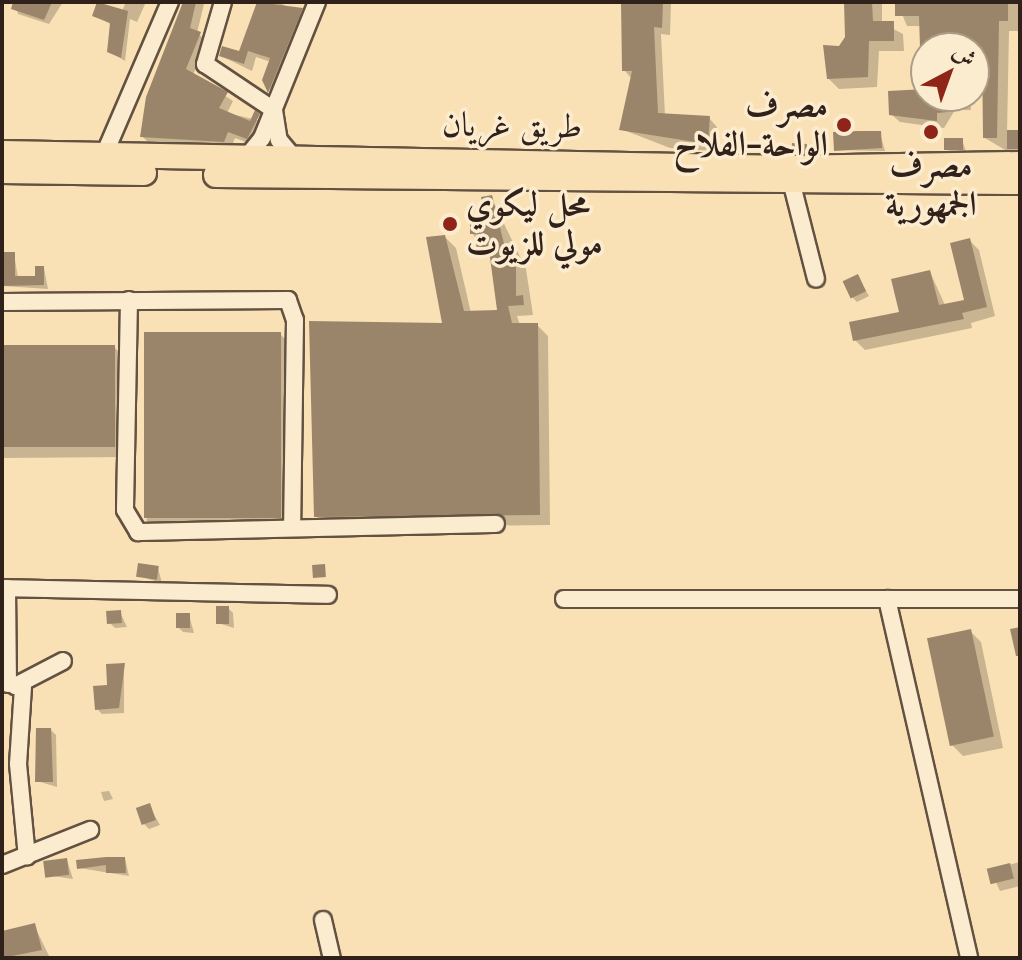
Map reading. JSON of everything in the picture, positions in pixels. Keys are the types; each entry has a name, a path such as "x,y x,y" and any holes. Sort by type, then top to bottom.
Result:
{"highway":[{"name":"طريق غريان","path":"2,153 294,158 1020,182"},
{"name":"طريق غريان","path":"2,171 790,176 1020,164"}],"street":[{"path":"104,155 170,2"},
{"path":"223,2 205,64 274,110 279,140 294,158"},
{"path":"245,159 274,110 317,2"},
{"path":"790,176 816,279"},
{"path":"2,302 276,295 294,308 292,524"},
{"path":"129,300 128,526 138,532 292,524 496,524"},
{"path":"27,857 4,588 328,595"},
{"path":"564,599 1020,599"},
{"path":"887,599 969,958"},
{"path":"11,685 63,661"},
{"path":"2,865 90,830"},
{"path":"323,920 332,958"}],"building":[{"path":"13,2 52,2 44,20 11,9"},
{"path":"97,2 128,11 121,58 107,52 110,23 92,16"},
{"path":"183,2 196,2 190,28 201,32 186,69 228,92 219,108 250,121 255,110 260,114 247,139 228,132 224,142 140,137 146,97"},
{"path":"257,2 303,8 268,93 262,80 270,58 248,51 244,64 219,56 222,46 239,51"},
{"path":"621,2 663,2 662,28 654,27 658,113 710,116 708,144 619,130 632,71 622,71"},
{"path":"844,2 872,2 873,21 894,21 894,41 869,41 868,77 827,79 823,45 839,46 845,37"},
{"path":"895,2 1008,2 1008,21 999,21 997,138 983,138 983,112 990,112 990,32 920,32 919,16 895,16"},
{"path":"910,90 910,112 948,112 937,113 937,121 889,115 888,91"},
{"path":"1007,130 1020,130 1020,149 1007,149"},
{"path":"881,131 882,148 834,151 833,132"},
{"path":"944,138 963,138 963,150 944,150"},
{"path":"792,143 807,144 806,154 791,153"},
{"path":"492,195 507,256 516,256 516,296 523,295 524,305 508,306 512,323 538,323 540,515 314,517 309,321 442,323 426,237 445,235 464,311 497,310 489,250 476,250 477,234 470,234 470,224 487,225 481,197"},
{"path":"970,238 987,307 962,313 964,319 853,341 849,322 899,312 891,279 930,270 939,305 964,300 950,243"},
{"path":"2,252 15,252 15,276 35,276 35,266 44,266 44,285 2,286"},
{"path":"858,274 866,291 851,298 843,281"},
{"path":"144,332 281,332 281,518 144,518"},
{"path":"2,345 115,345 115,447 2,447"},
{"path":"138,563 159,566 157,580 136,577"},
{"path":"325,564 326,577 313,578 312,565"},
{"path":"216,606 229,606 229,624 216,624"},
{"path":"121,610 122,623 107,624 106,611"},
{"path":"176,613 190,613 190,628 176,628"},
{"path":"1020,627 1020,656 1016,656 1010,629"},
{"path":"971,629 994,737 950,746 927,638"},
{"path":"125,663 119,708 95,710 93,686 107,685 106,664"},
{"path":"36,728 51,728 53,782 35,782"},
{"path":"150,803 156,820 142,825 136,808"},
{"path":"125,857 126,873 106,873 106,865 77,869 76,860"},
{"path":"67,858 69,875 45,878 43,861"},
{"path":"1010,863 1014,879 991,884 987,869"},
{"path":"35,923 42,950 2,958 2,931"}],"place":[{"name":"مصرف الواحة-الفلاح","path":"844,125"},
{"name":"مصرف الجمهورية","path":"931,132"},
{"name":"محل ليكوي مولي للزيوت","path":"450,224"}]}
